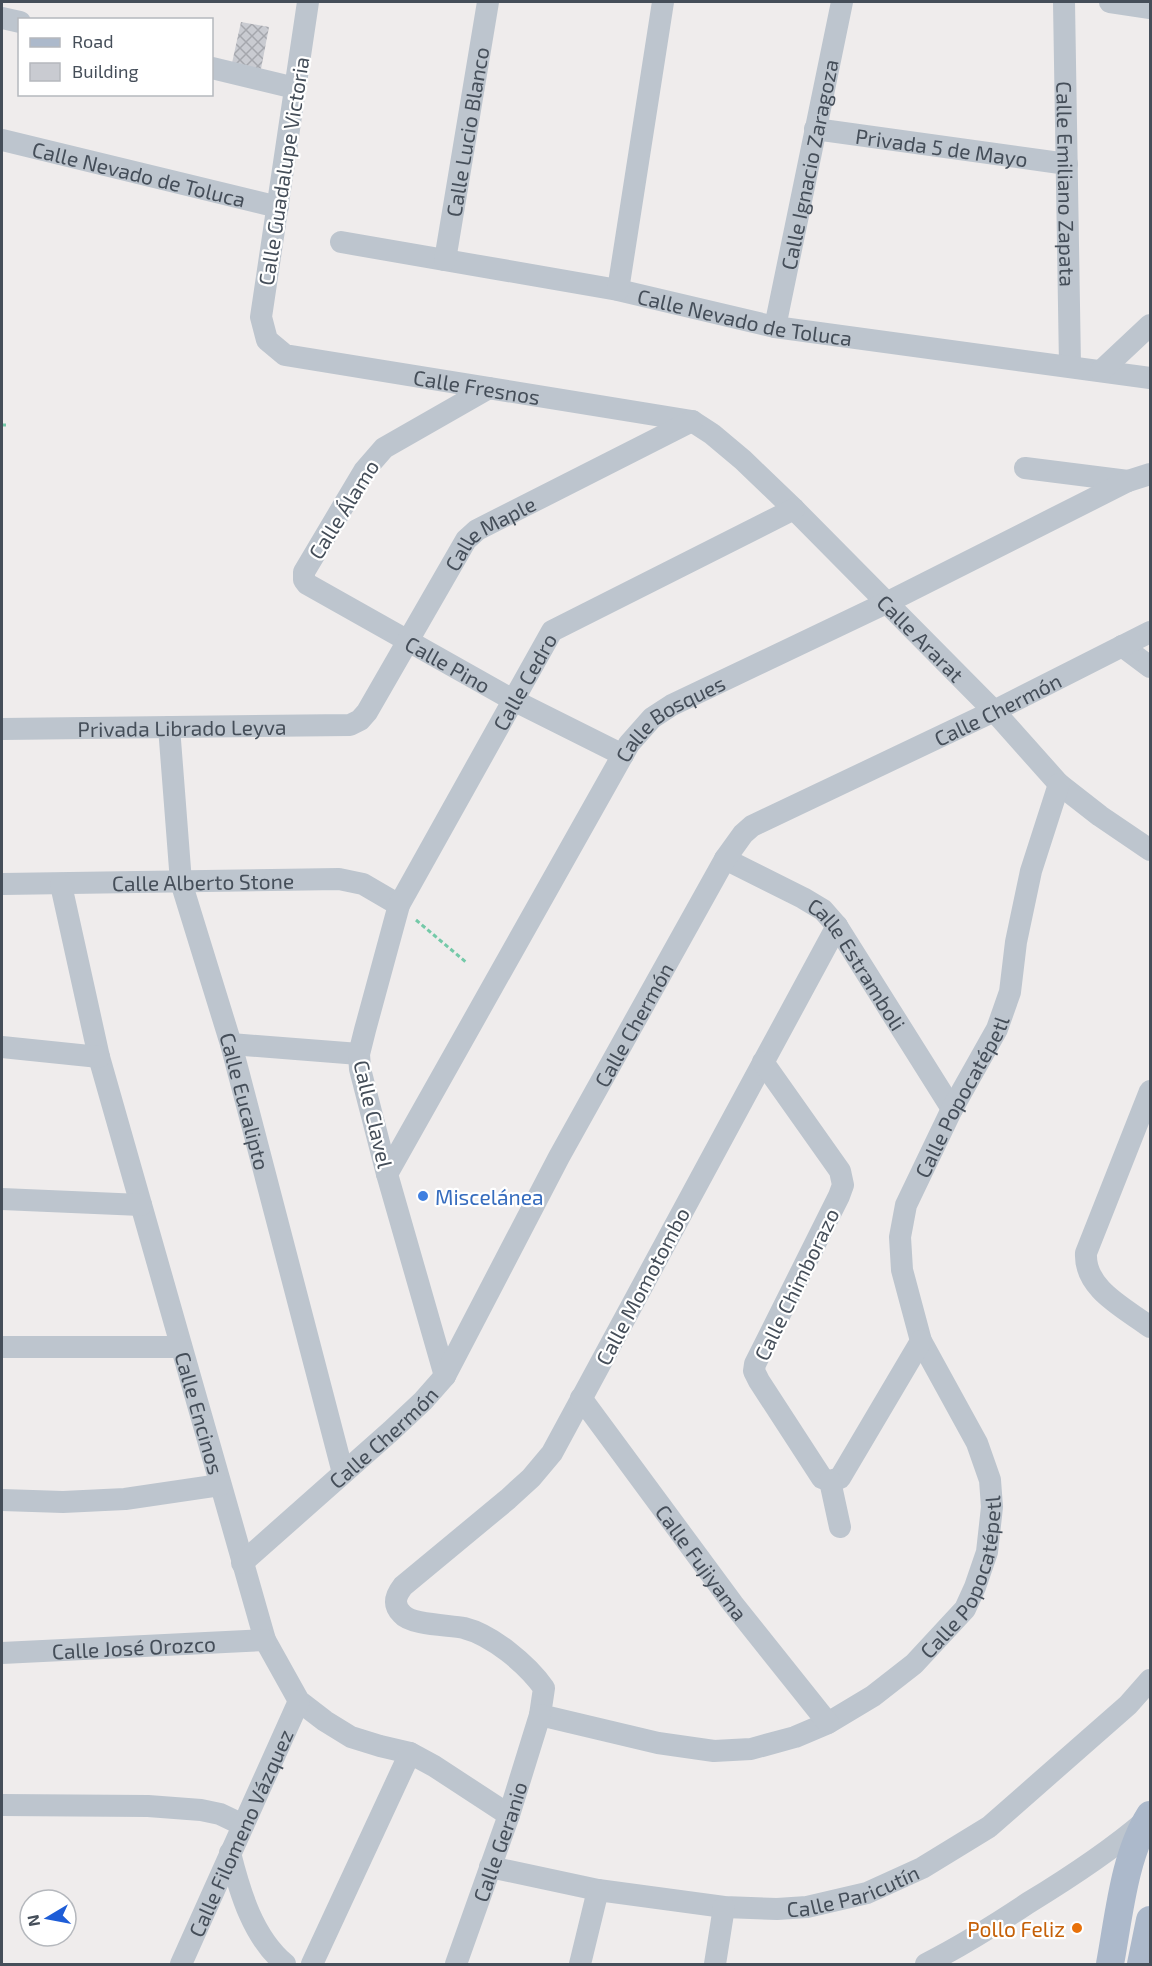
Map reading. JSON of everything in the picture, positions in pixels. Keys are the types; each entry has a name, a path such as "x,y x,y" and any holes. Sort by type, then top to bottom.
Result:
{"main road":[{"path":"1110,1965 1120,1908 1137,1839 1149,1816"},
{"path":"1141,1965 1150,1920"}],"street":[{"name":"Calle Guadalupe Victoria","path":"267,340 261,317 308,2"},
{"name":"Calle Lucio Blanco","path":"445,260 488,2"},
{"path":"618,290 663,2"},
{"name":"Calle Ignacio Zaragoza","path":"775,327 842,2"},
{"name":"Calle Emiliano Zapata","path":"1064,2 1070,366"},
{"path":"1110,2 1150,8"},
{"path":"2,18 18,22"},
{"path":"213,68 296,88"},
{"name":"Privada 5 de Mayo","path":"815,129 1067,164"},
{"name":"Calle Nevado de Toluca","path":"2,140 278,207"},
{"name":"Calle Nevado de Toluca","path":"340,242 618,290 775,327 1150,378"},
{"path":"1101,370 1150,325"},
{"name":"Calle Fresnos","path":"267,340 285,355 692,422"},
{"name":"Calle Álamo","path":"307,584 304,580 304,572 364,471 375,457 384,448 489,388"},
{"name":"Calle Ararat","path":"692,422 712,434 743,460 794,509 994,711 1059,784 1100,816 1150,850"},
{"name":"Calle Maple","path":"360,720 367,712 466,540 477,530 692,422"},
{"path":"1025,468 1128,481"},
{"name":"Calle Bosques","path":"387,1174 623,755 640,730 652,718 672,705 886,603 1128,481 1150,474"},
{"name":"Calle Cedro","path":"399,905 552,631 794,509"},
{"name":"Calle Pino","path":"307,584 513,700 623,755"},
{"name":"Calle Chermón","path":"242,1563 423,1401 445,1376 559,1157 725,859 743,834 753,826 994,711 1150,632"},
{"path":"1122,646 1150,667"},
{"name":"Privada Librado Leyva","path":"2,729 350,725 360,720"},
{"name":"Calle Eucalipto","path":"169,728 181,882 231,1044 343,1473"},
{"name":"Calle Popocatépetl","path":"540,1715 658,1743 714,1751 751,1749 795,1737 828,1723 873,1696 914,1664 964,1609 975,1587 987,1552 992,1507 990,1480 976,1443 921,1341 902,1270 900,1237 906,1206 952,1109 998,1029 1010,992 1016,942 1031,871 1059,784"},
{"name":"Calle Estramboli","path":"725,859 823,910 837,926 952,1109"},
{"name":"Calle Alberto Stone","path":"2,884 61,885 339,879 363,884 399,905"},
{"name":"Calle Encinos","path":"61,885 99,1058 265,1640 299,1701 325,1721 351,1737 410,1753 509,1815"},
{"name":"Calle Clavel","path":"399,905 359,1054 360,1069 387,1174 445,1376"},
{"name":"Calle Momotombo","path":"540,1715 544,1688 536,1676 500,1646 466,1629 415,1620 402,1615 396,1604 396,1596 404,1586 531,1478 552,1453 837,926"},
{"path":"231,1044 359,1054"},
{"path":"2,1047 99,1058"},
{"name":"Calle Chimborazo","path":"763,1062 840,1171 843,1185 754,1371 822,1478 830,1481"},
{"path":"1150,1091 1086,1253 1086,1265 1091,1278 1102,1291 1150,1328"},
{"path":"2,1199 141,1205"},
{"path":"840,1527 830,1481 840,1478 921,1341"},
{"path":"2,1347 181,1347"},
{"name":"Calle Fujiyama","path":"581,1398 733,1604 828,1723"},
{"path":"2,1500 63,1502 125,1500 220,1485"},
{"name":"Calle José Orozco","path":"2,1653 265,1640"},
{"name":"Calle Paricutín","path":"490,1867 598,1890 724,1907 777,1909 807,1906 867,1893 922,1868 989,1827 1128,1705 1150,1680"},
{"name":"Calle Filomeno Vázquez","path":"181,1965 299,1701"},
{"name":"Calle Geranio","path":"456,1965 509,1815 540,1715"},
{"path":"312,1965 410,1753"},
{"path":"2,1805 148,1806 201,1810 220,1814 243,1825"},
{"path":"926,1965 1116,1846 1149,1816"},
{"path":"230,1853 242,1897 260,1934 285,1965"},
{"path":"580,1965 598,1890"},
{"path":"715,1965 724,1907"}],"path":[{"path":"399,905 467,963"}],"building":[{"path":"241,22 269,27 261,69 232,63"}],"place":[{"name":"Miscelánea","path":"423,1196"},
{"name":"Pollo Feliz","path":"1077,1928"}]}
